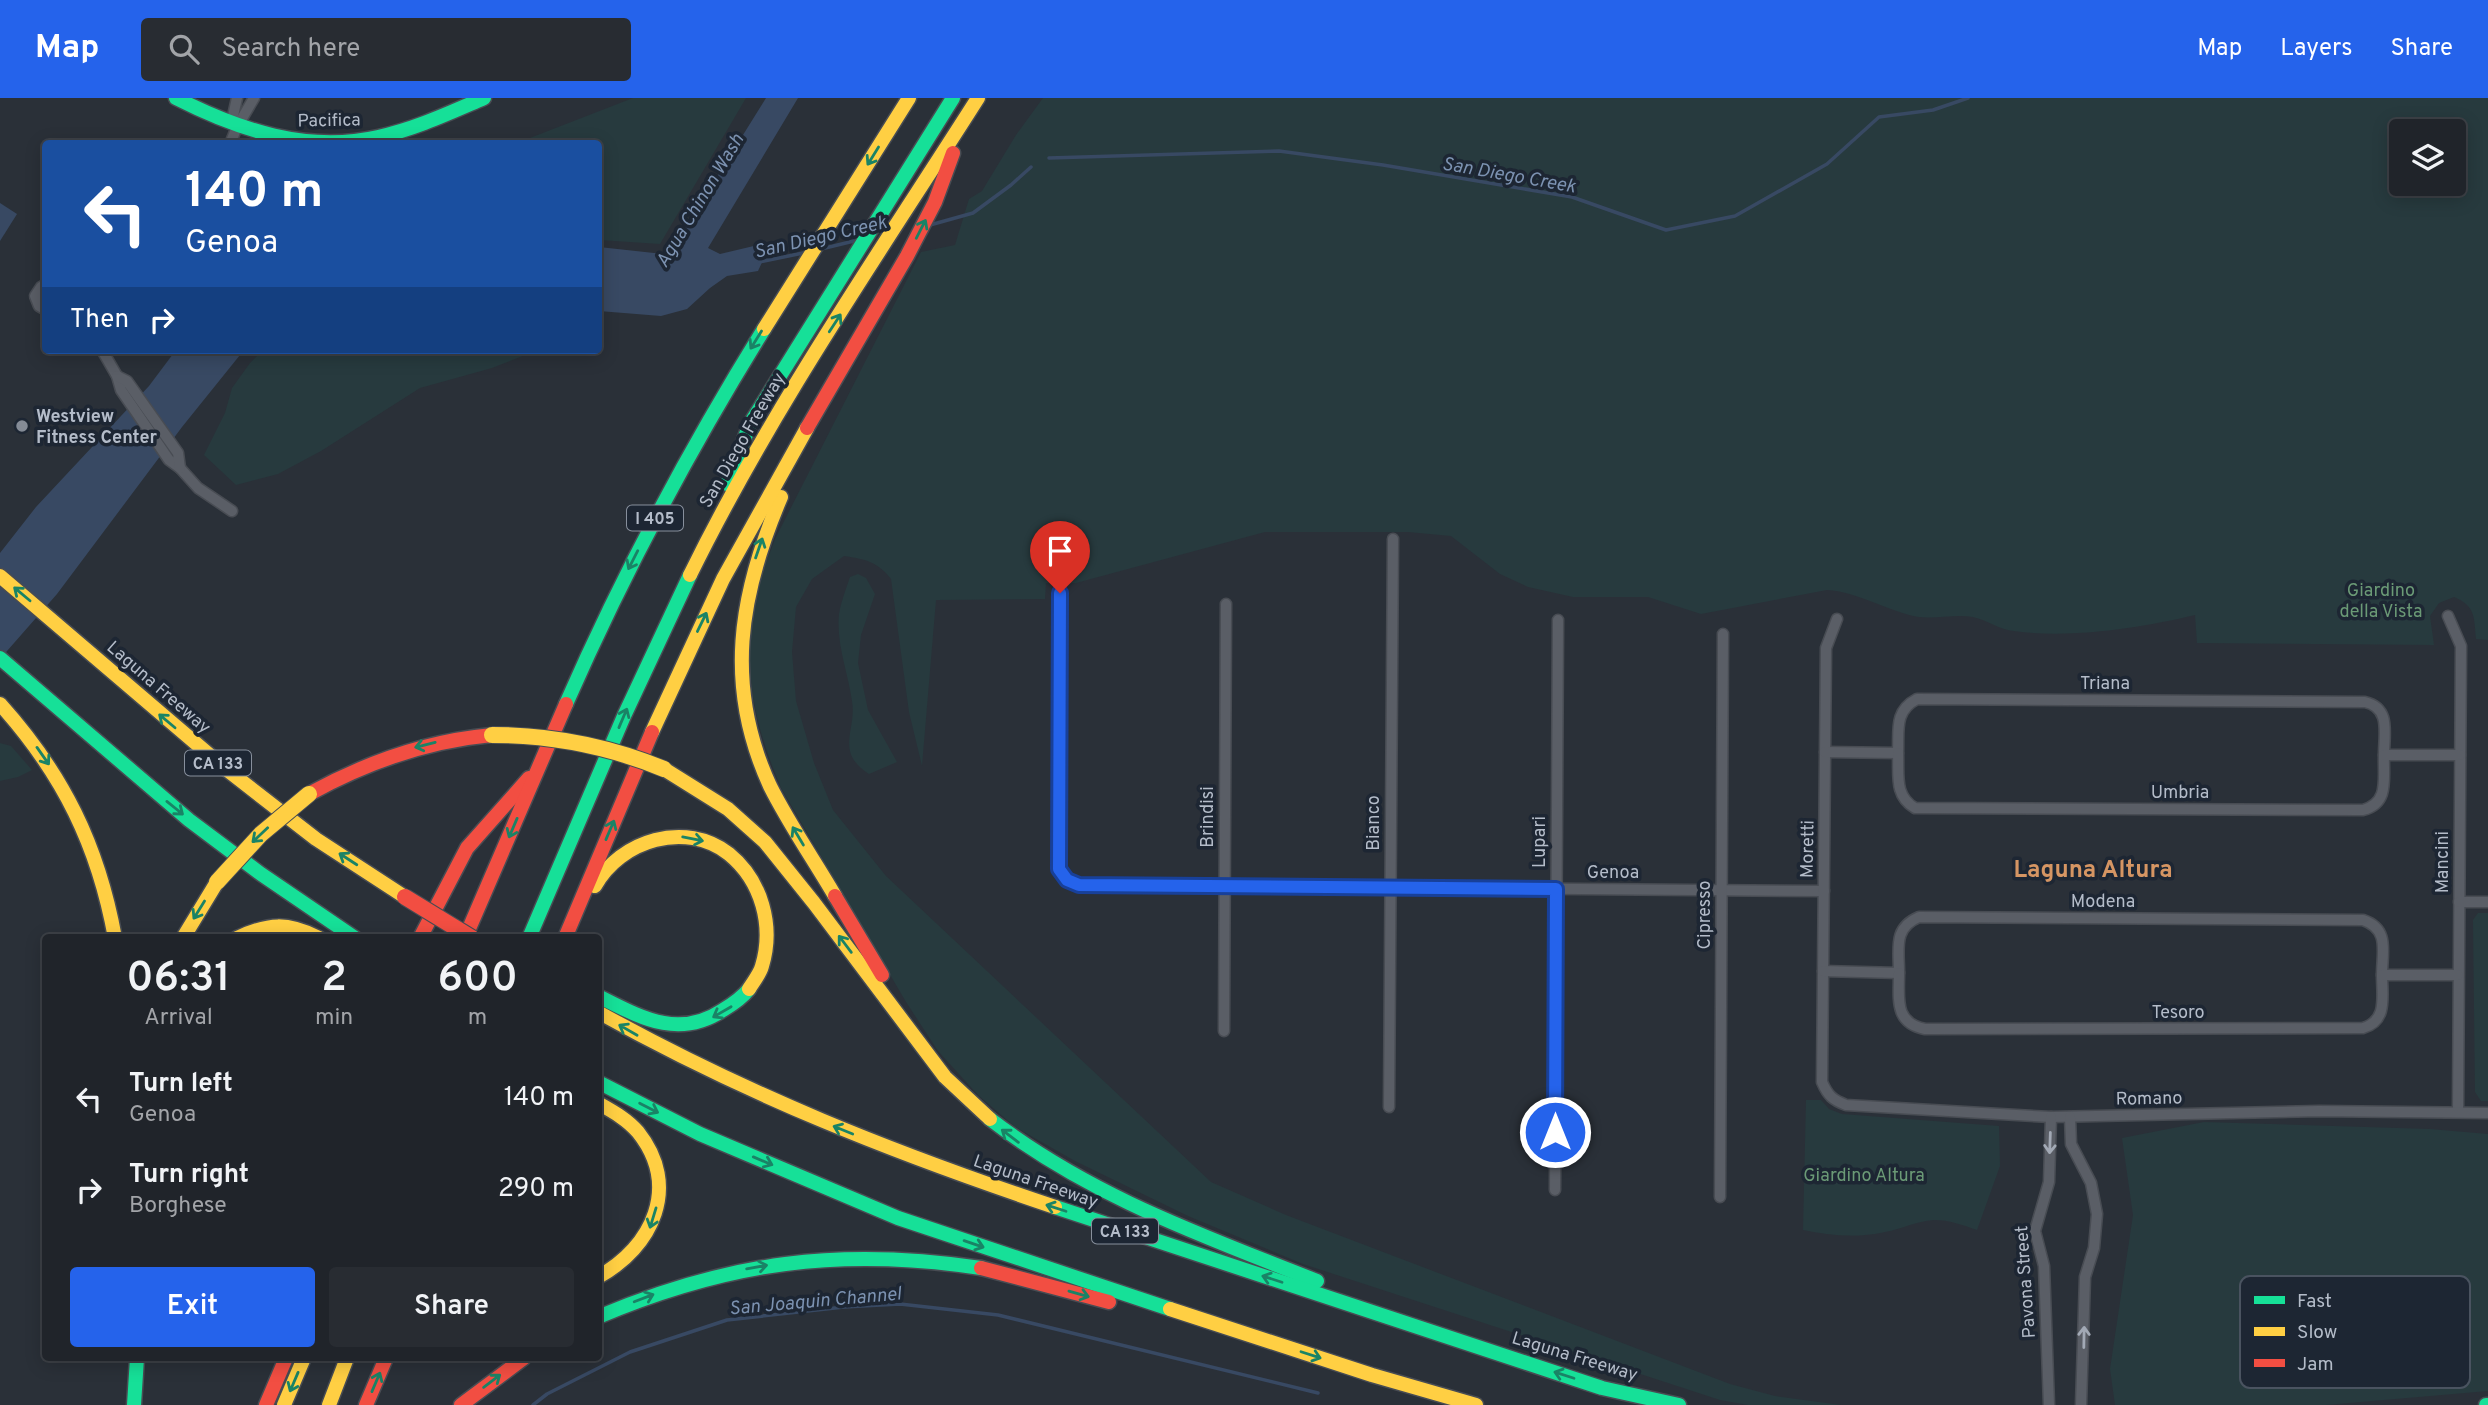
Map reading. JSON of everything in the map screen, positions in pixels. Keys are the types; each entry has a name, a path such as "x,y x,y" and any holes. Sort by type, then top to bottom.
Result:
{"main road":[{"name":"Pacifica","path":"176,98 237,127 290,140 363,140 419,125 484,98"},
{"name":"I 405","path":"467,934 592,645 659,509 723,395 909,98"},
{"path":"702,551 750,424 953,98"},
{"name":"San Diego Freeway","path":"530,934 639,681 702,551 780,412 978,98"},
{"path":"567,934 691,645 754,521 907,256 935,202 968,113"},
{"path":"828,393 770,520 753,567 741,641 743,693 756,750 779,802 930,1058"},
{"name":"Laguna Freeway","path":"0,576 226,769 316,839 465,934"},
{"path":"1,659 189,820 261,874 349,934"},
{"path":"0,704 39,749 78,815 101,874 114,934"},
{"path":"185,934 217,883 261,834 309,794 353,770 398,751 443,740 522,734 592,743 632,755 664,769 728,809 765,842 814,902 930,1058 962,1095 1036,1155 1139,1208 1319,1282 1449,1324 1477,1346"},
{"path":"422,934 467,848 540,765"},
{"path":"574,934 600,875 627,850 655,839 685,837 710,843 731,855 757,885 768,922 768,947 755,980 732,1006 710,1018 677,1025 643,1018 602,998"},
{"path":"249,934 272,926 299,927 312,934"},
{"name":"Laguna Freeway","path":"602,1015 648,1042 717,1075 922,1162 1602,1388 1679,1405"},
{"path":"602,1084 700,1134 898,1218 1372,1375 1476,1405"},
{"path":"602,1105 617,1113 639,1133 655,1164 659,1188 655,1214 642,1244 618,1268 602,1275"},
{"path":"602,1315 650,1295 722,1273 801,1260 859,1258 928,1261 986,1269 1157,1316 1223,1326"},
{"path":"127,1361 127,1405"},
{"path":"134,1405 137,1361"},
{"path":"266,1405 285,1361"},
{"path":"284,1405 303,1361"},
{"path":"321,1405 331,1399 346,1361"},
{"path":"366,1405 385,1361"},
{"path":"461,1405 520,1361"}],"street":[{"path":"237,98 233,116 237,127"},
{"path":"232,140 254,98"},
{"path":"42,286 35,296 42,308"},
{"path":"104,354 180,468 198,488 232,511"},
{"name":"Bianco","path":"1389,1107 1392,539"},
{"name":"Genoa","path":"1060,593 1059,869 1067,880 1079,885 1824,891"},
{"name":"Brindisi","path":"1224,1031 1226,604"},
{"name":"Mancini","path":"2448,616 2461,646 2458,1112"},
{"name":"Moretti","path":"1822,1082 1826,648 1838,619"},
{"name":"Lupari","path":"1555,1190 1558,620"},
{"name":"Cipresso","path":"1720,1196 1723,634"},
{"name":"Triana","path":"1898,753 1900,714 1906,705 1917,699 1944,699 2365,702 2380,709 2384,716 2384,755"},
{"path":"1825,752 1898,753"},
{"name":"Umbria","path":"1898,753 1900,791 1905,802 1915,808 2335,810 2363,810 2379,803 2383,795 2384,755"},
{"path":"2384,755 2460,755"},
{"path":"2459,902 2488,902"},
{"name":"Modena","path":"1899,973 1900,934 1906,923 1919,917 2363,920 2375,926 2381,934 2382,975"},
{"path":"1823,971 1899,973"},
{"name":"Tesoro","path":"1899,973 1899,1007 1909,1024 1925,1029 2363,1028 2376,1022 2382,1013 2382,975"},
{"path":"2382,975 2458,975"},
{"name":"Romano","path":"1822,1082 1827,1094 1846,1105 2051,1117 2319,1111 2488,1113"},
{"name":"Pavona Street","path":"2049,1405 2044,1273 2035,1231 2049,1182 2051,1117"},
{"path":"2070,1117 2071,1143 2091,1183 2097,1214 2094,1248 2085,1277 2081,1405"}],"green space":[{"path":"633,98 746,98 660,244 602,240 602,140 525,140"},
{"name":"Giardino della Vista","path":"1043,98 2488,98 2488,640 2476,639 2470,609 2454,597 2439,603 2430,616 2434,645 2197,643 2195,615 2105,631 2036,633 2009,630 1973,617 1919,617 1849,594 1827,590 1701,614 1648,597 1573,597 1528,587 1500,574 1451,536 1408,532 1265,532 1076,583 1046,583 1045,599 936,600 922,766 909,712 891,579 870,562 844,556 812,579 796,607 792,652 796,701 814,763 833,810 886,876 1211,1182 1286,1215 1730,1384 1775,1396 1841,1405 1748,1405 1720,1400 1303,1264 1188,1216 1075,1161 1015,1127 978,1095 938,1051 906,1002 781,788 756,713 750,638 760,578 775,539 921,252 955,245 969,199 982,191 1016,135"},
{"path":"259,354 528,354 492,368 420,388 321,451 278,474 236,485 204,455 225,413 232,388"},
{"path":"858,574 866,578 875,594 861,635 858,663 868,710 897,762 869,774 858,765 850,749 853,712 839,625 840,609 850,577"},
{"path":"0,743 11,746 32,770 0,781"},
{"path":"2478,913 2488,913 2488,1101 2481,1101 2475,1092 2473,920"},
{"name":"Giardino Altura","path":"1806,1100 1821,1100 1829,1109 1842,1114 1999,1126 2000,1166 1977,1230 1934,1220 1891,1231 1854,1236 1803,1230"},
{"path":"2204,1122 2430,1129 2488,1134 2488,1391 2326,1405 2115,1405 2110,1369 2133,1215 2122,1138"}],"water":[{"name":"San Diego Creek","path":"766,98 798,98 708,248 720,254 758,245 764,258 758,271 727,276 687,309 661,316 602,311 602,247 670,252"},
{"path":"0,203 17,214 0,241"},
{"path":"173,354 241,354 182,427 57,594 0,659 0,553 36,507 149,386"}],"waterway":[{"name":"San Diego Creek","path":"1049,158 1279,151 1383,165 1572,197 1666,230 1735,216 1827,164 1879,117 1933,110 1968,98"},
{"name":"San Diego Creek","path":"930,225 973,213 1031,167"},
{"name":"San Diego Creek","path":"821,249 854,241"},
{"name":"San Diego Creek","path":"759,262 803,253"},
{"name":"San Joaquin Channel","path":"533,1405 547,1394 630,1352 727,1320 844,1307 900,1304 998,1315 1318,1393"}],"traffic: fast":[{"path":"176,98 249,129 299,140"},
{"path":"358,140 405,130 484,98"},
{"path":"727,484 750,424 953,98"},
{"path":"566,704 658,513 709,420 764,329"},
{"path":"531,934 624,716 690,575"},
{"path":"0,658 189,820 261,874 349,934"},
{"path":"602,998 644,1018 675,1024 706,1019 734,1003 749,989"},
{"path":"602,1084 700,1134 898,1218 1170,1309"},
{"path":"990,1119 1028,1146 1107,1192 1189,1230 1317,1281"},
{"path":"1055,1207 1602,1388 1679,1405"},
{"path":"602,1315 693,1283 785,1264 880,1259 981,1268"},
{"path":"134,1405 137,1361"}],"traffic: slow":[{"path":"764,329 909,98"},
{"path":"690,575 791,392 978,98"},
{"path":"652,732 723,579 807,428"},
{"path":"781,497 755,569 747,605 742,641 746,712 770,786 835,896"},
{"path":"0,576 226,769 316,839 405,897"},
{"path":"0,704 42,757 75,812 99,872 114,934"},
{"path":"492,735 580,743 664,769"},
{"path":"664,769 728,809 765,842 945,1077 990,1119"},
{"path":"217,882 261,834 309,794"},
{"path":"595,886 606,870 620,857 655,840 693,838 712,844 729,854 750,877 766,920 767,935 762,966 749,989"},
{"path":"185,934 217,882"},
{"path":"247,934 278,926 310,934"},
{"path":"602,1014 710,1070 822,1120 1055,1207"},
{"path":"602,1105 624,1119 638,1132 651,1153 658,1173 659,1194 655,1214 634,1249 602,1274"},
{"path":"1170,1309 1372,1375 1476,1405"},
{"path":"284,1405 303,1361"},
{"path":"329,1405 346,1361"}],"traffic: jam":[{"path":"807,428 907,256 935,202 953,153"},
{"path":"467,934 566,704"},
{"path":"567,934 652,732"},
{"path":"309,794 353,772 398,755 444,742 492,735"},
{"path":"422,934 467,848 529,778"},
{"path":"835,896 882,975"},
{"path":"405,897 465,934"},
{"path":"981,1268 1109,1302"},
{"path":"266,1405 285,1361"},
{"path":"366,1405 385,1361"},
{"path":"461,1405 520,1361"}],"place":[{"name":"Westview Fitness Center","path":"22,426"}],"district":[{"name":"Laguna Altura","path":"2093,869"}],"route":[{"path":"1060,593 1059,869 1067,880 1079,885 1556,889 1555,1132"}],"water label":[{"name":"Agua Chinon Wash","path":"699,200"}]}
